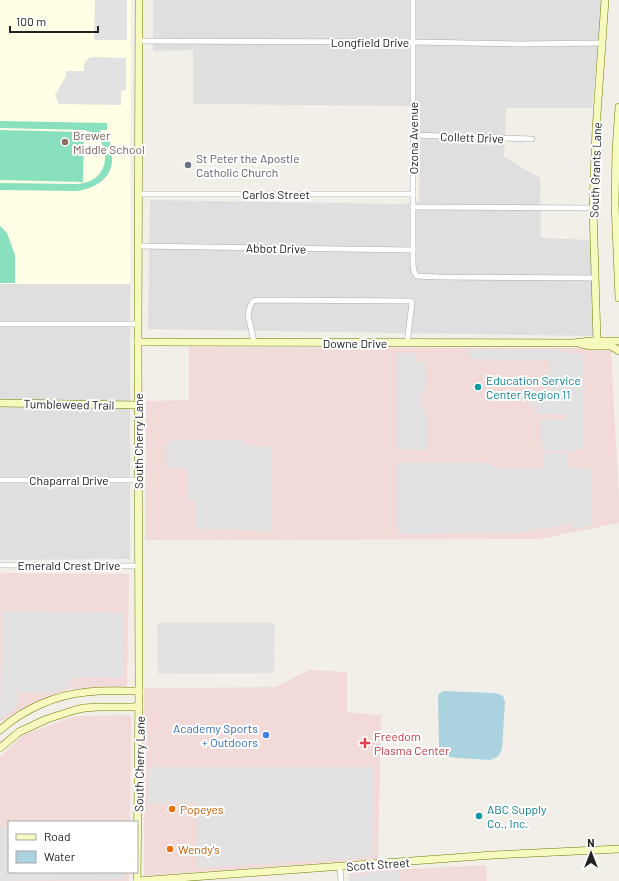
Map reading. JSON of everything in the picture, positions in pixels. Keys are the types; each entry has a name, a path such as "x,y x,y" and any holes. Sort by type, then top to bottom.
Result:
{"street":[{"name":"South Cherry Lane","path":"138,881 139,0"},
{"name":"Ozona Avenue","path":"413,0 413,262 416,275 439,277 594,278"},
{"name":"South Grants Lane","path":"597,341 593,208 596,129 605,0"},
{"name":"Longfield Drive","path":"139,41 520,44 602,43"},
{"path":"619,107 616,150 615,204 619,298"},
{"name":"Collett Drive","path":"413,135 532,139"},
{"name":"Carlos Street","path":"138,194 413,194"},
{"path":"413,207 593,208"},
{"name":"Abbot Drive","path":"138,246 413,250"},
{"path":"254,342 248,315 250,306 253,301 256,300 407,300 412,303 407,343"},
{"path":"0,324 134,324 138,322"},
{"name":"Downe Drive","path":"138,342 573,343 619,341"},
{"name":"Downe Drive","path":"573,343 591,346 611,346 619,351"},
{"name":"Tumbleweed Trail","path":"0,403 138,404"},
{"name":"Chaparral Drive","path":"0,480 138,480"},
{"name":"Emerald Crest Drive","path":"0,565 139,566"},
{"path":"0,730 20,714 60,697 88,692 139,691"},
{"path":"0,748 19,732 47,719 75,710 98,707 139,706"},
{"name":"Scott Street","path":"138,881 493,855 619,849"},
{"path":"340,867 341,881"}],"shaded area":[{"name":"Brewer Middle School","path":"0,0 131,0 130,284 0,284"},
{"path":"95,0 127,0 127,40 94,40"},
{"path":"153,0 602,0 592,108 506,108 504,157 540,178 541,238 592,240 593,336 148,329 150,200 403,204 419,201 420,106 193,104 193,50 153,51"},
{"path":"89,58 126,58 126,90 121,91 121,105 58,104 58,100 56,99 55,95 66,76 66,71 84,71 84,64 86,61"},
{"path":"0,284 130,284 130,559 0,560"},
{"path":"189,347 611,348 619,523 539,539 145,540 146,401 189,400"},
{"path":"467,350 556,350 567,353 583,354 583,449 578,449 578,451 544,451 544,446 542,446 541,419 565,420 565,415 536,414 536,406 529,406 529,391 549,391 549,360 471,359"},
{"path":"397,353 416,353 416,362 426,362 427,390 422,391 422,410 427,411 427,450 397,450"},
{"path":"171,440 241,440 250,446 272,446 271,531 195,529 195,501 188,500 188,469 171,468 170,465 166,465 166,443 171,443"},
{"path":"543,453 568,453 568,468 592,468 592,524 586,527 574,529 571,524 517,533 398,534 398,462 484,462 497,468 543,468"},
{"path":"0,573 129,574 127,687 69,689 23,709 0,722"},
{"path":"2,611 124,613 124,678 71,678 70,686 55,692 18,693 16,707 0,718"},
{"path":"157,623 275,623 274,673 158,674"},
{"path":"309,670 347,672 347,712 381,715 378,859 144,876 144,688 276,687"},
{"path":"131,715 130,821 8,821 8,873 129,873 129,881 0,881 0,757 23,735 75,716"},
{"path":"148,767 374,767 374,857 198,868 196,803 147,803"},
{"path":"0,828 8,828 8,873 123,873 123,879 0,881"},
{"path":"486,865 487,881 349,881 349,872"},
{"path":"399,871 399,881 349,881 349,875"}],"green space":[{"path":"0,121 107,123 107,130 99,130 111,145 112,163 110,169 103,180 97,184 77,191 0,190 0,183 77,184 92,180 102,171 105,152 100,140 88,131 0,128"},
{"path":"0,130 84,132 83,182 0,180"},
{"path":"0,226 7,233 15,255 15,283 0,283"}],"water":[{"path":"443,691 493,693 503,696 505,702 502,748 497,757 490,760 458,758 443,756 440,754 438,698 439,694"}],"place":[{"name":"Brewer Middle School","path":"65,142"},
{"name":"St Peter the Apostle Catholic Church","path":"188,165"},
{"name":"Education Service Center Region 11","path":"478,387"},
{"name":"Academy Sports + Outdoors","path":"266,735"},
{"name":"Freedom Plasma Center","path":"365,743"},
{"name":"Popeyes","path":"172,809"},
{"name":"ABC Supply Co., Inc.","path":"479,816"},
{"name":"Wendy's","path":"170,849"}]}
